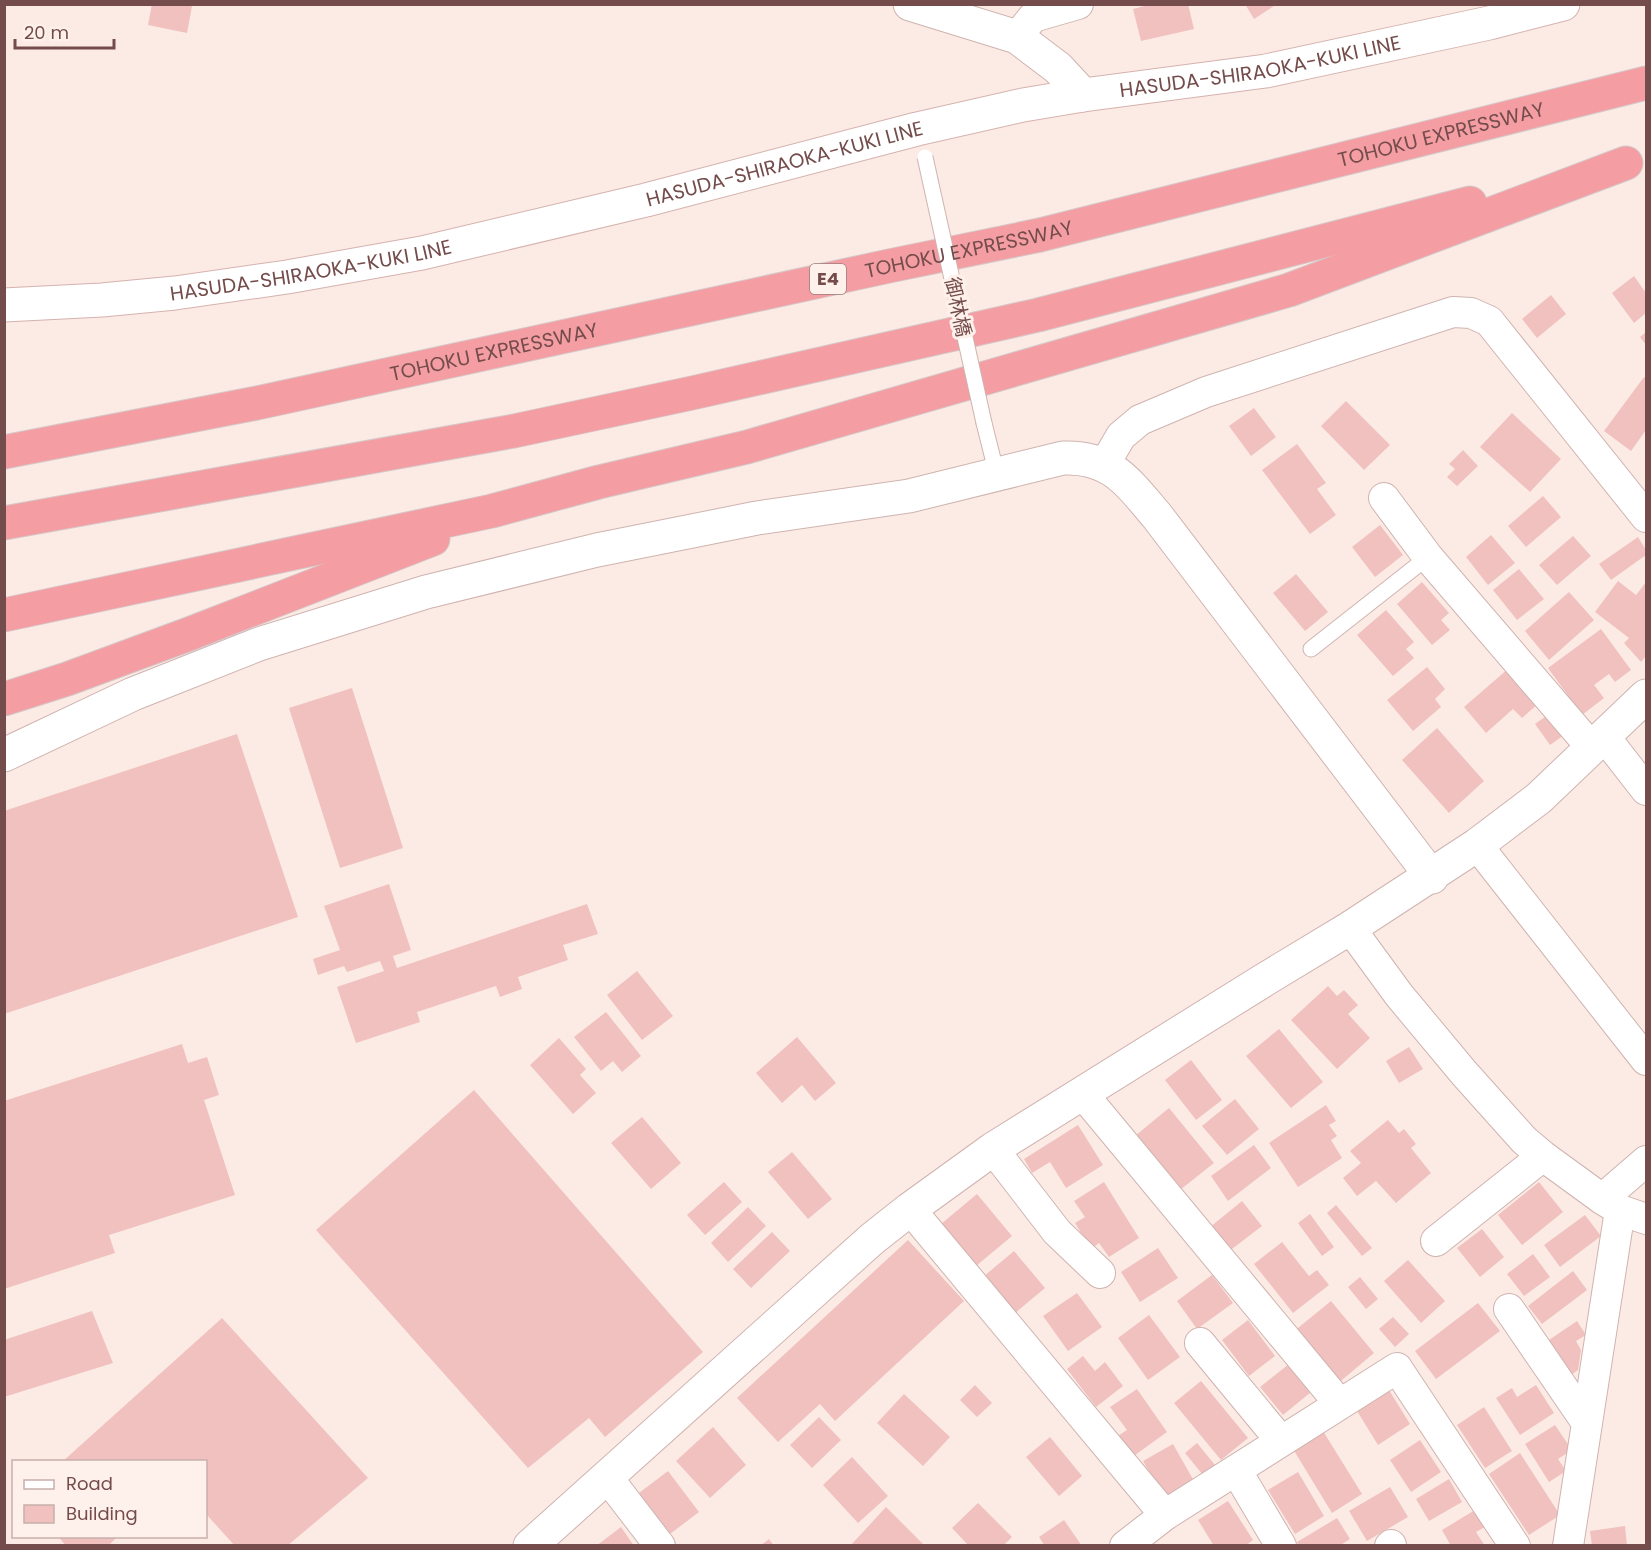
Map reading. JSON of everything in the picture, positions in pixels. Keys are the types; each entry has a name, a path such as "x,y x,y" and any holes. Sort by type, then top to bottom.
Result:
{"highway":[{"name":"TOHOKU EXPRESSWAY","path":"4,452 257,403 1040,235 1647,83"},
{"path":"4,615 492,511 599,482 747,447 1288,290 1636,160"},
{"path":"4,523 514,430 914,344 1038,315 1636,160"},
{"path":"4,699 96,669 333,579 424,543 492,511"}],"street":[{"path":"910,4 1017,37 1058,68 1083,95"},
{"path":"1017,37 1033,17 1078,4"},
{"name":"HASUDA-SHIRAOKA-KUKI LINE","path":"4,305 102,300 175,293 287,277 411,255 634,203 921,143 1023,105 1266,71 1489,23 1563,4"},
{"path":"1104,465 1121,436 1140,420 1195,397 1453,312 1471,313 1489,321 1647,517"},
{"path":"4,755 122,699 249,648 426,592 641,541 757,518 909,496 1063,458 1079,457 1104,465 1128,482 1157,516 1432,877"},
{"path":"1384,498 1428,557 1598,742 1647,790"},
{"path":"530,1545 872,1239 910,1209 993,1149 1432,877 1539,798 1647,696"},
{"path":"1477,845 1647,1060"},
{"path":"1350,928 1399,995 1524,1140 1623,1209"},
{"path":"1082,1093 1339,1403"},
{"path":"993,1149 1057,1232 1100,1273"},
{"path":"1436,1241 1544,1156"},
{"path":"1568,1545 1623,1209 1647,1161"},
{"path":"910,1209 1165,1515"},
{"path":"1509,1309 1587,1423"},
{"path":"1200,1343 1281,1441"},
{"path":"1125,1545 1165,1515 1397,1368 1515,1545"},
{"path":"1236,1470 1281,1545"},
{"path":"607,1477 660,1545"}],"lane":[{"name":"御林橋","path":"921,143 997,476"},
{"path":"1311,650 1428,557"}],"building":[{"path":"152,4 192,6 187,33 148,25"},
{"path":"1152,4 1188,4 1194,29 1141,41 1133,9"},
{"path":"1245,4 1277,4 1254,19"},
{"path":"1634,276 1646,293 1646,313 1634,323 1612,293"},
{"path":"1551,295 1566,314 1537,338 1522,319"},
{"path":"1646,332 1646,345 1640,337"},
{"path":"1644,377 1646,379 1646,430 1631,451 1604,431"},
{"path":"1346,401 1390,445 1364,470 1321,426"},
{"path":"1254,408 1276,437 1251,456 1229,426"},
{"path":"1512,413 1561,459 1530,492 1480,447"},
{"path":"1297,444 1326,483 1317,489 1336,515 1310,534 1262,470"},
{"path":"1463,450 1478,466 1457,486 1447,477 1455,469 1449,464"},
{"path":"1543,496 1561,517 1526,547 1508,526"},
{"path":"1380,525 1403,555 1375,577 1352,547"},
{"path":"1491,535 1515,563 1488,585 1466,557"},
{"path":"1573,536 1591,556 1557,585 1539,565"},
{"path":"1638,537 1646,550 1646,555 1611,580 1599,564"},
{"path":"1519,569 1544,599 1517,620 1493,590"},
{"path":"1296,574 1328,612 1305,631 1273,593"},
{"path":"1618,581 1636,595 1646,582 1646,656 1641,662 1624,643 1629,638 1595,612"},
{"path":"1422,582 1449,613 1441,620 1450,630 1432,645 1397,604"},
{"path":"1569,592 1594,620 1549,660 1525,631"},
{"path":"1386,610 1414,642 1406,649 1414,658 1393,676 1357,635"},
{"path":"1601,629 1631,670 1615,682 1609,674 1594,685 1604,698 1582,715 1548,668"},
{"path":"1427,667 1445,689 1435,699 1441,707 1413,731 1387,700"},
{"path":"1509,668 1539,703 1522,718 1513,709 1486,733 1464,707"},
{"path":"352,688 403,848 340,868 289,708"},
{"path":"1549,714 1564,735 1550,745 1535,724"},
{"path":"1437,728 1484,781 1449,813 1402,760"},
{"path":"237,734 298,917 4,1014 4,811"},
{"path":"389,884 411,950 393,956 397,968 587,904 598,934 563,945 568,960 518,977 522,989 500,997 496,986 417,1012 420,1022 356,1043 337,987 384,971 380,961 347,972 344,966 318,975 313,959 340,950 324,906"},
{"path":"637,971 673,1016 642,1040 607,995"},
{"path":"1328,986 1337,996 1344,990 1358,1005 1348,1014 1370,1038 1337,1069 1291,1020"},
{"path":"606,1012 641,1056 622,1072 613,1061 601,1071 574,1037"},
{"path":"1279,1029 1323,1082 1291,1108 1246,1056"},
{"path":"797,1037 836,1083 815,1101 802,1085 782,1103 756,1073"},
{"path":"559,1038 586,1069 580,1075 596,1093 573,1114 530,1065"},
{"path":"182,1044 188,1063 207,1057 219,1095 204,1100 235,1195 109,1235 115,1253 4,1289 4,1101"},
{"path":"1409,1047 1423,1069 1399,1083 1386,1061"},
{"path":"1191,1060 1222,1100 1196,1120 1165,1080"},
{"path":"474,1090 703,1352 605,1437 589,1418 528,1468 316,1230"},
{"path":"1235,1099 1259,1129 1227,1155 1202,1126"},
{"path":"1326,1105 1336,1121 1329,1125 1337,1136 1331,1140 1342,1158 1298,1187 1269,1143"},
{"path":"1169,1108 1214,1163 1180,1190 1135,1136"},
{"path":"642,1117 681,1163 651,1189 611,1143"},
{"path":"1388,1120 1399,1133 1404,1129 1416,1144 1411,1148 1431,1173 1396,1203 1376,1181 1357,1196 1343,1178 1361,1163 1350,1151"},
{"path":"1078,1125 1103,1165 1066,1188 1050,1162 1032,1173 1024,1159"},
{"path":"1254,1145 1271,1168 1228,1201 1211,1176"},
{"path":"792,1152 832,1199 808,1219 768,1172"},
{"path":"724,1182 742,1202 705,1235 687,1215"},
{"path":"1104,1182 1139,1238 1109,1257 1099,1243 1091,1249 1075,1223 1085,1217 1074,1201"},
{"path":"1539,1182 1563,1212 1522,1245 1498,1215"},
{"path":"977,1194 1012,1236 976,1266 941,1224"},
{"path":"1242,1201 1262,1226 1228,1252 1209,1228"},
{"path":"1336,1205 1372,1248 1362,1256 1327,1213"},
{"path":"748,1207 766,1226 728,1262 711,1243"},
{"path":"1310,1214 1334,1247 1322,1256 1298,1223"},
{"path":"1585,1215 1601,1236 1560,1267 1544,1245"},
{"path":"1482,1229 1504,1257 1480,1277 1457,1248"},
{"path":"772,1232 790,1251 751,1288 733,1269"},
{"path":"908,1240 964,1301 835,1421 820,1404 778,1442 737,1398"},
{"path":"1282,1242 1309,1276 1317,1270 1329,1285 1293,1313 1254,1264"},
{"path":"1158,1248 1178,1278 1140,1302 1121,1272"},
{"path":"1014,1251 1045,1288 1014,1314 983,1277"},
{"path":"1533,1254 1550,1277 1524,1296 1507,1274"},
{"path":"1408,1260 1445,1301 1421,1323 1384,1281"},
{"path":"1573,1271 1587,1290 1542,1324 1528,1306"},
{"path":"1212,1275 1233,1303 1197,1329 1177,1301"},
{"path":"1360,1277 1378,1299 1366,1309 1348,1287"},
{"path":"1077,1293 1102,1327 1068,1351 1043,1316"},
{"path":"1331,1301 1374,1353 1336,1385 1293,1332"},
{"path":"1478,1303 1500,1331 1436,1379 1415,1351"},
{"path":"92,1311 113,1363 4,1397 4,1340"},
{"path":"1149,1315 1180,1357 1148,1380 1118,1338"},
{"path":"1393,1317 1409,1334 1395,1347 1379,1329"},
{"path":"222,1318 368,1478 287,1546 235,1546 207,1515 207,1460 64,1460"},
{"path":"1248,1320 1275,1356 1249,1376 1222,1340"},
{"path":"1577,1321 1586,1335 1576,1341 1581,1350 1578,1370 1571,1375 1549,1340"},
{"path":"1083,1356 1095,1371 1105,1362 1123,1386 1096,1407 1067,1369"},
{"path":"1289,1364 1311,1392 1283,1415 1260,1387"},
{"path":"1201,1381 1248,1438 1221,1460 1174,1403"},
{"path":"975,1385 992,1403 977,1417 960,1400"},
{"path":"1536,1385 1554,1413 1520,1435 1496,1398 1512,1388 1517,1397"},
{"path":"1137,1389 1167,1432 1131,1458 1116,1437 1127,1430 1110,1407"},
{"path":"1389,1390 1410,1424 1378,1445 1357,1411"},
{"path":"904,1394 950,1437 923,1466 877,1423"},
{"path":"1484,1407 1512,1451 1485,1468 1457,1425"},
{"path":"819,1417 841,1440 812,1468 790,1445"},
{"path":"1555,1425 1572,1450 1558,1459 1566,1471 1549,1482 1525,1444"},
{"path":"713,1427 746,1465 710,1498 676,1461"},
{"path":"1323,1431 1362,1494 1332,1513 1293,1449"},
{"path":"1050,1437 1082,1476 1059,1496 1026,1457"},
{"path":"1420,1440 1441,1472 1411,1492 1390,1460"},
{"path":"1197,1443 1215,1465 1203,1475 1185,1453"},
{"path":"1173,1444 1194,1481 1164,1498 1143,1461"},
{"path":"1520,1453 1560,1515 1529,1535 1489,1474"},
{"path":"852,1457 888,1496 858,1523 823,1485"},
{"path":"668,1471 699,1512 670,1534 639,1493"},
{"path":"1298,1472 1324,1516 1295,1534 1268,1490"},
{"path":"1449,1479 1462,1502 1429,1521 1416,1499"},
{"path":"1390,1487 1408,1517 1367,1541 1349,1511"},
{"path":"1228,1501 1253,1540 1245,1546 1214,1546 1198,1520"},
{"path":"978,1503 1012,1537 1003,1546 969,1546 952,1528"},
{"path":"886,1507 925,1546 850,1546"},
{"path":"1475,1510 1485,1527 1476,1532 1485,1546 1451,1546 1442,1530"},
{"path":"1337,1518 1350,1539 1339,1546 1299,1546 1297,1542"},
{"path":"1064,1520 1082,1546 1045,1546 1039,1537"},
{"path":"1625,1526 1627,1546 1592,1546 1590,1531"},
{"path":"621,1527 634,1546 596,1546"},
{"path":"60,1538 116,1538 108,1546 66,1546"},
{"path":"769,1539 774,1546 760,1546"}]}
